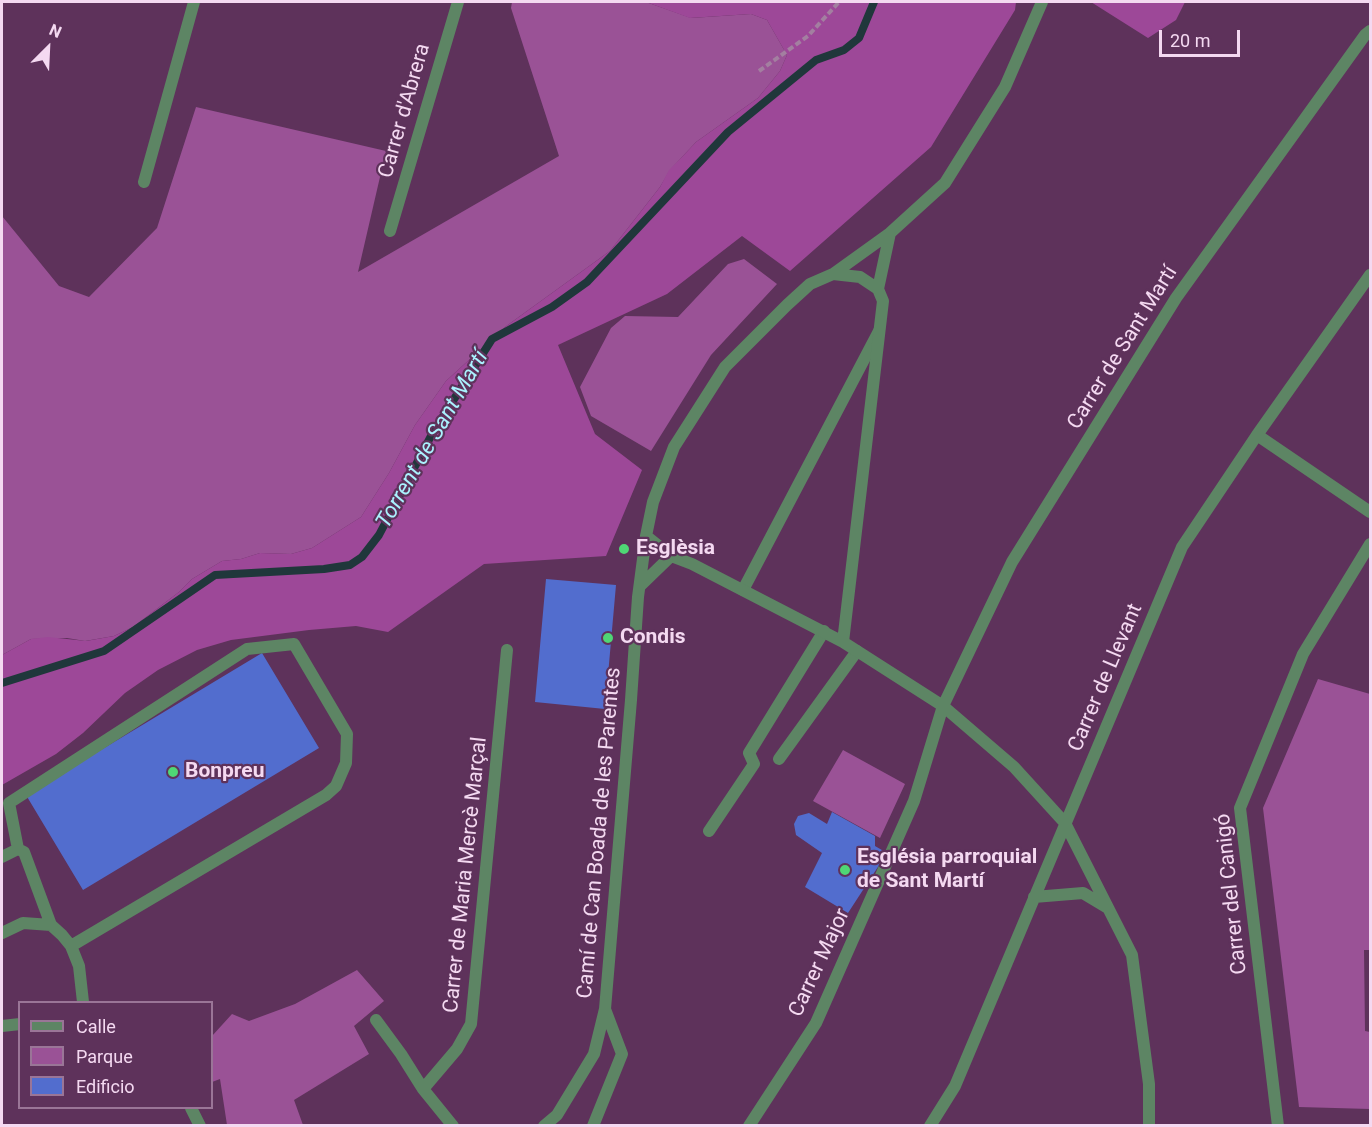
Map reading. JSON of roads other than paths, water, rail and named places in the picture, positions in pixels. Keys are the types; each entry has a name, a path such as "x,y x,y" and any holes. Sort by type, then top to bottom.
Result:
{"street":[{"path":"144,182 194,2"},
{"name":"Carrer d'Abrera","path":"390,231 458,2"},
{"name":"Camí de Can Boada de les Parentes","path":"593,1125 622,1054 605,1009 640,586 653,502 674,447 725,367 810,284 833,274 890,233 945,183 1005,87 1042,2"},
{"name":"Carrer de Sant Martí","path":"943,706 1012,562 1176,298 1365,35 1371,32"},
{"path":"878,289 890,233"},
{"path":"833,274 860,277 878,289 883,301 843,642"},
{"name":"Carrer de Llevant","path":"930,1125 955,1086 1182,548 1257,435 1371,275"},
{"path":"743,590 881,328"},
{"path":"1257,435 1371,512"},
{"path":"646,536 671,556 692,564 824,631 943,706 1014,767 1065,823 1132,955 1149,1084 1149,1125"},
{"name":"Carrer del Canigó","path":"1278,1125 1240,808 1303,654 1371,544"},
{"path":"640,586 671,556"},
{"path":"709,831 754,764 749,753 824,631"},
{"path":"18,849 9,803 247,650 294,644 347,734 346,763 336,786 326,795 71,946"},
{"name":"Carrer de Maria Mercè Marçal","path":"423,1089 457,1049 471,1024 507,650"},
{"path":"779,759 857,651"},
{"name":"Carrer Major","path":"749,1125 816,1023 914,801 943,706"},
{"path":"2,857 18,849"},
{"path":"18,849 24,852 51,925 71,946 79,966 83,1001"},
{"path":"1034,897 1083,893 1109,909"},
{"path":"2,933 23,922 51,925"},
{"path":"544,1125 557,1115 594,1054 605,1009"},
{"path":"376,1020 423,1089 453,1125"},
{"path":"2,1026 18,1024"},
{"path":"192,1109 200,1125"}],"waterway":[{"name":"Torrent de Sant Martí","path":"2,683 104,651 215,575 324,569 350,565 362,557 379,535 432,434 492,339 552,307 587,282 728,132 816,60 844,50 859,38 874,2"}],"place":[{"name":"Esglèsia","path":"624,549"},
{"name":"Condis","path":"608,638"},
{"name":"Bonpreu","path":"173,772"},
{"name":"Església parroquial de Sant Martí","path":"845,870"}]}
